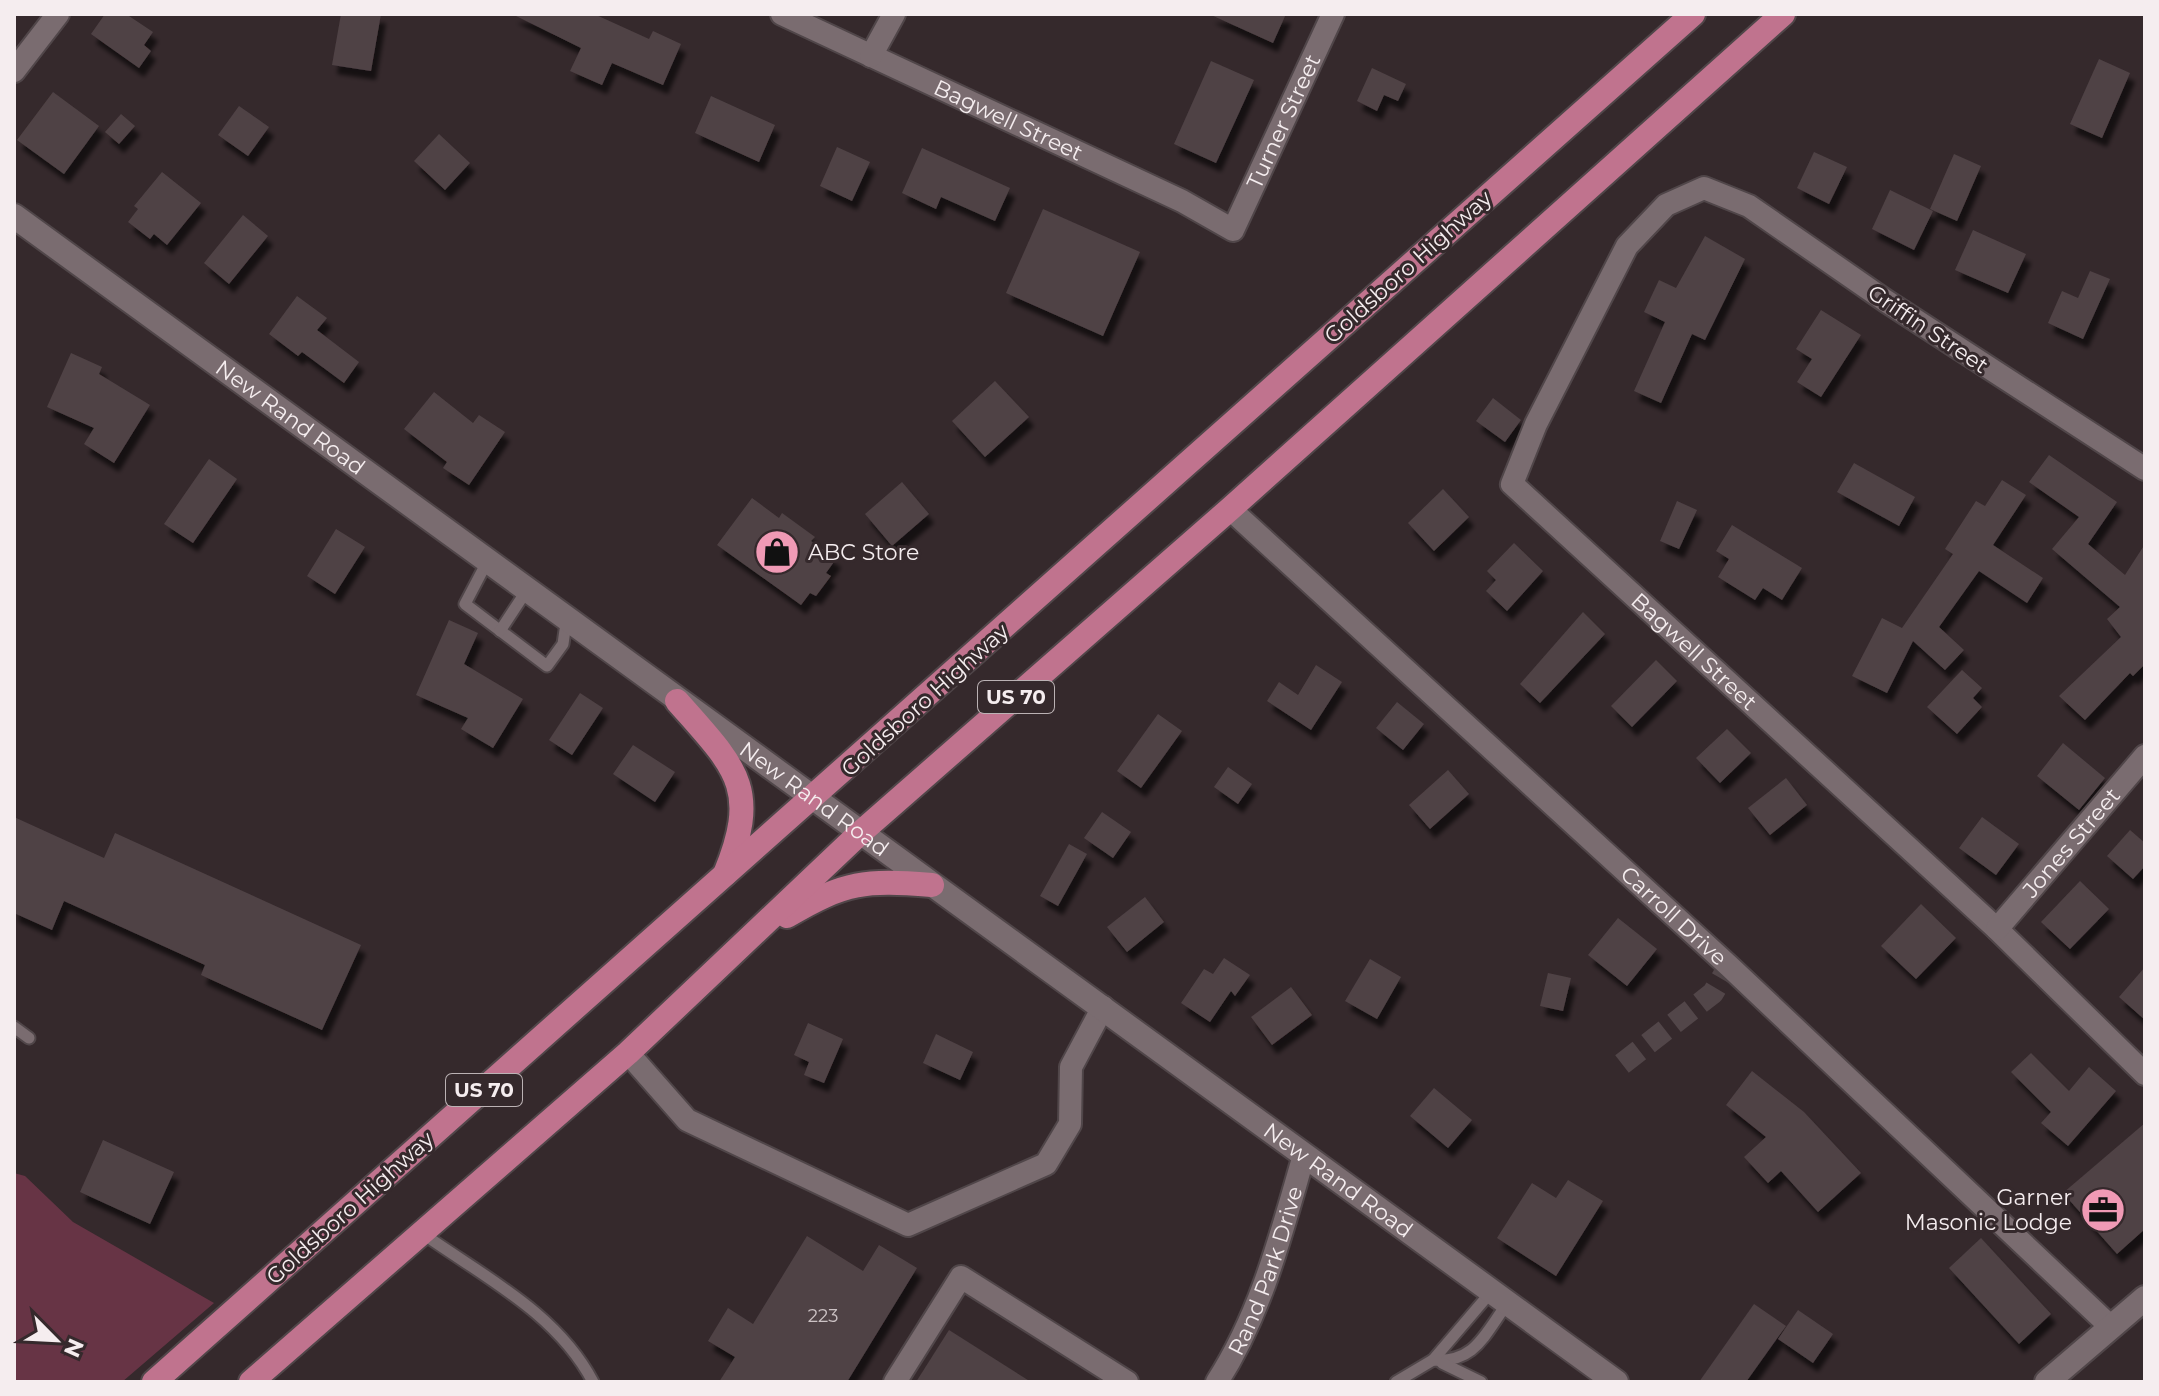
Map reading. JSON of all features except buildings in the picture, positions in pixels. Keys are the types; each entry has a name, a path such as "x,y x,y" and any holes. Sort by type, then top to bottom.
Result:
{"main road":[{"name":"Goldsboro Highway","path":"154,1382 814,799 1693,14"},
{"name":"US 70","path":"251,1382 628,1053 859,834 1230,509 1783,14"},
{"path":"677,701 716,745 743,794 740,832 724,878"},
{"path":"750,937 837,889 875,881 932,885"}],"street":[{"path":"14,71 58,14"},
{"name":"Bagwell Street","path":"782,14 1182,201 1233,230"},
{"path":"871,56 894,14"},
{"name":"Turner Street","path":"1233,230 1333,14"},
{"name":"Bagwell Street","path":"1710,191 1704,188 1666,205 1627,246 1536,424 1512,484 1997,929 2145,1074"},
{"name":"Griffin Street","path":"1710,191 1749,206 1899,310 2145,469"},
{"name":"New Rand Road","path":"14,216 859,834 1103,1007 1616,1382"},
{"name":"Carroll Drive","path":"1230,509 1695,934 2111,1327"},
{"name":"Jones Street","path":"1997,929 2145,756"},
{"path":"628,1053 687,1120 908,1225 1046,1164 1070,1124 1071,1067 1103,1007"},
{"name":"Rand Park Drive","path":"1217,1382 1236,1353 1267,1283 1304,1155"},
{"path":"895,1382 961,1277 1127,1382"},
{"path":"2047,1382 2145,1298"}],"lane":[{"path":"487,562 465,604 547,666 563,644 565,630 571,622"},
{"path":"500,631 527,590"},
{"path":"14,1027 29,1038"},
{"path":"422,1233 555,1328 578,1355 593,1382"},
{"path":"1396,1382 1433,1360 1499,1298"},
{"path":"1433,1360 1454,1362 1467,1356 1499,1298"},
{"path":"1433,1360 1481,1382"}],"shaded area":[{"path":"14,1173 25,1176 73,1222 214,1303 122,1382 14,1382"}],"tunnel":[{"path":"1622,1064 1713,993 1729,966"}],"place":[{"name":"ABC Store","path":"777,552"},
{"name":"Garner Masonic Lodge","path":"2103,1210"}]}
